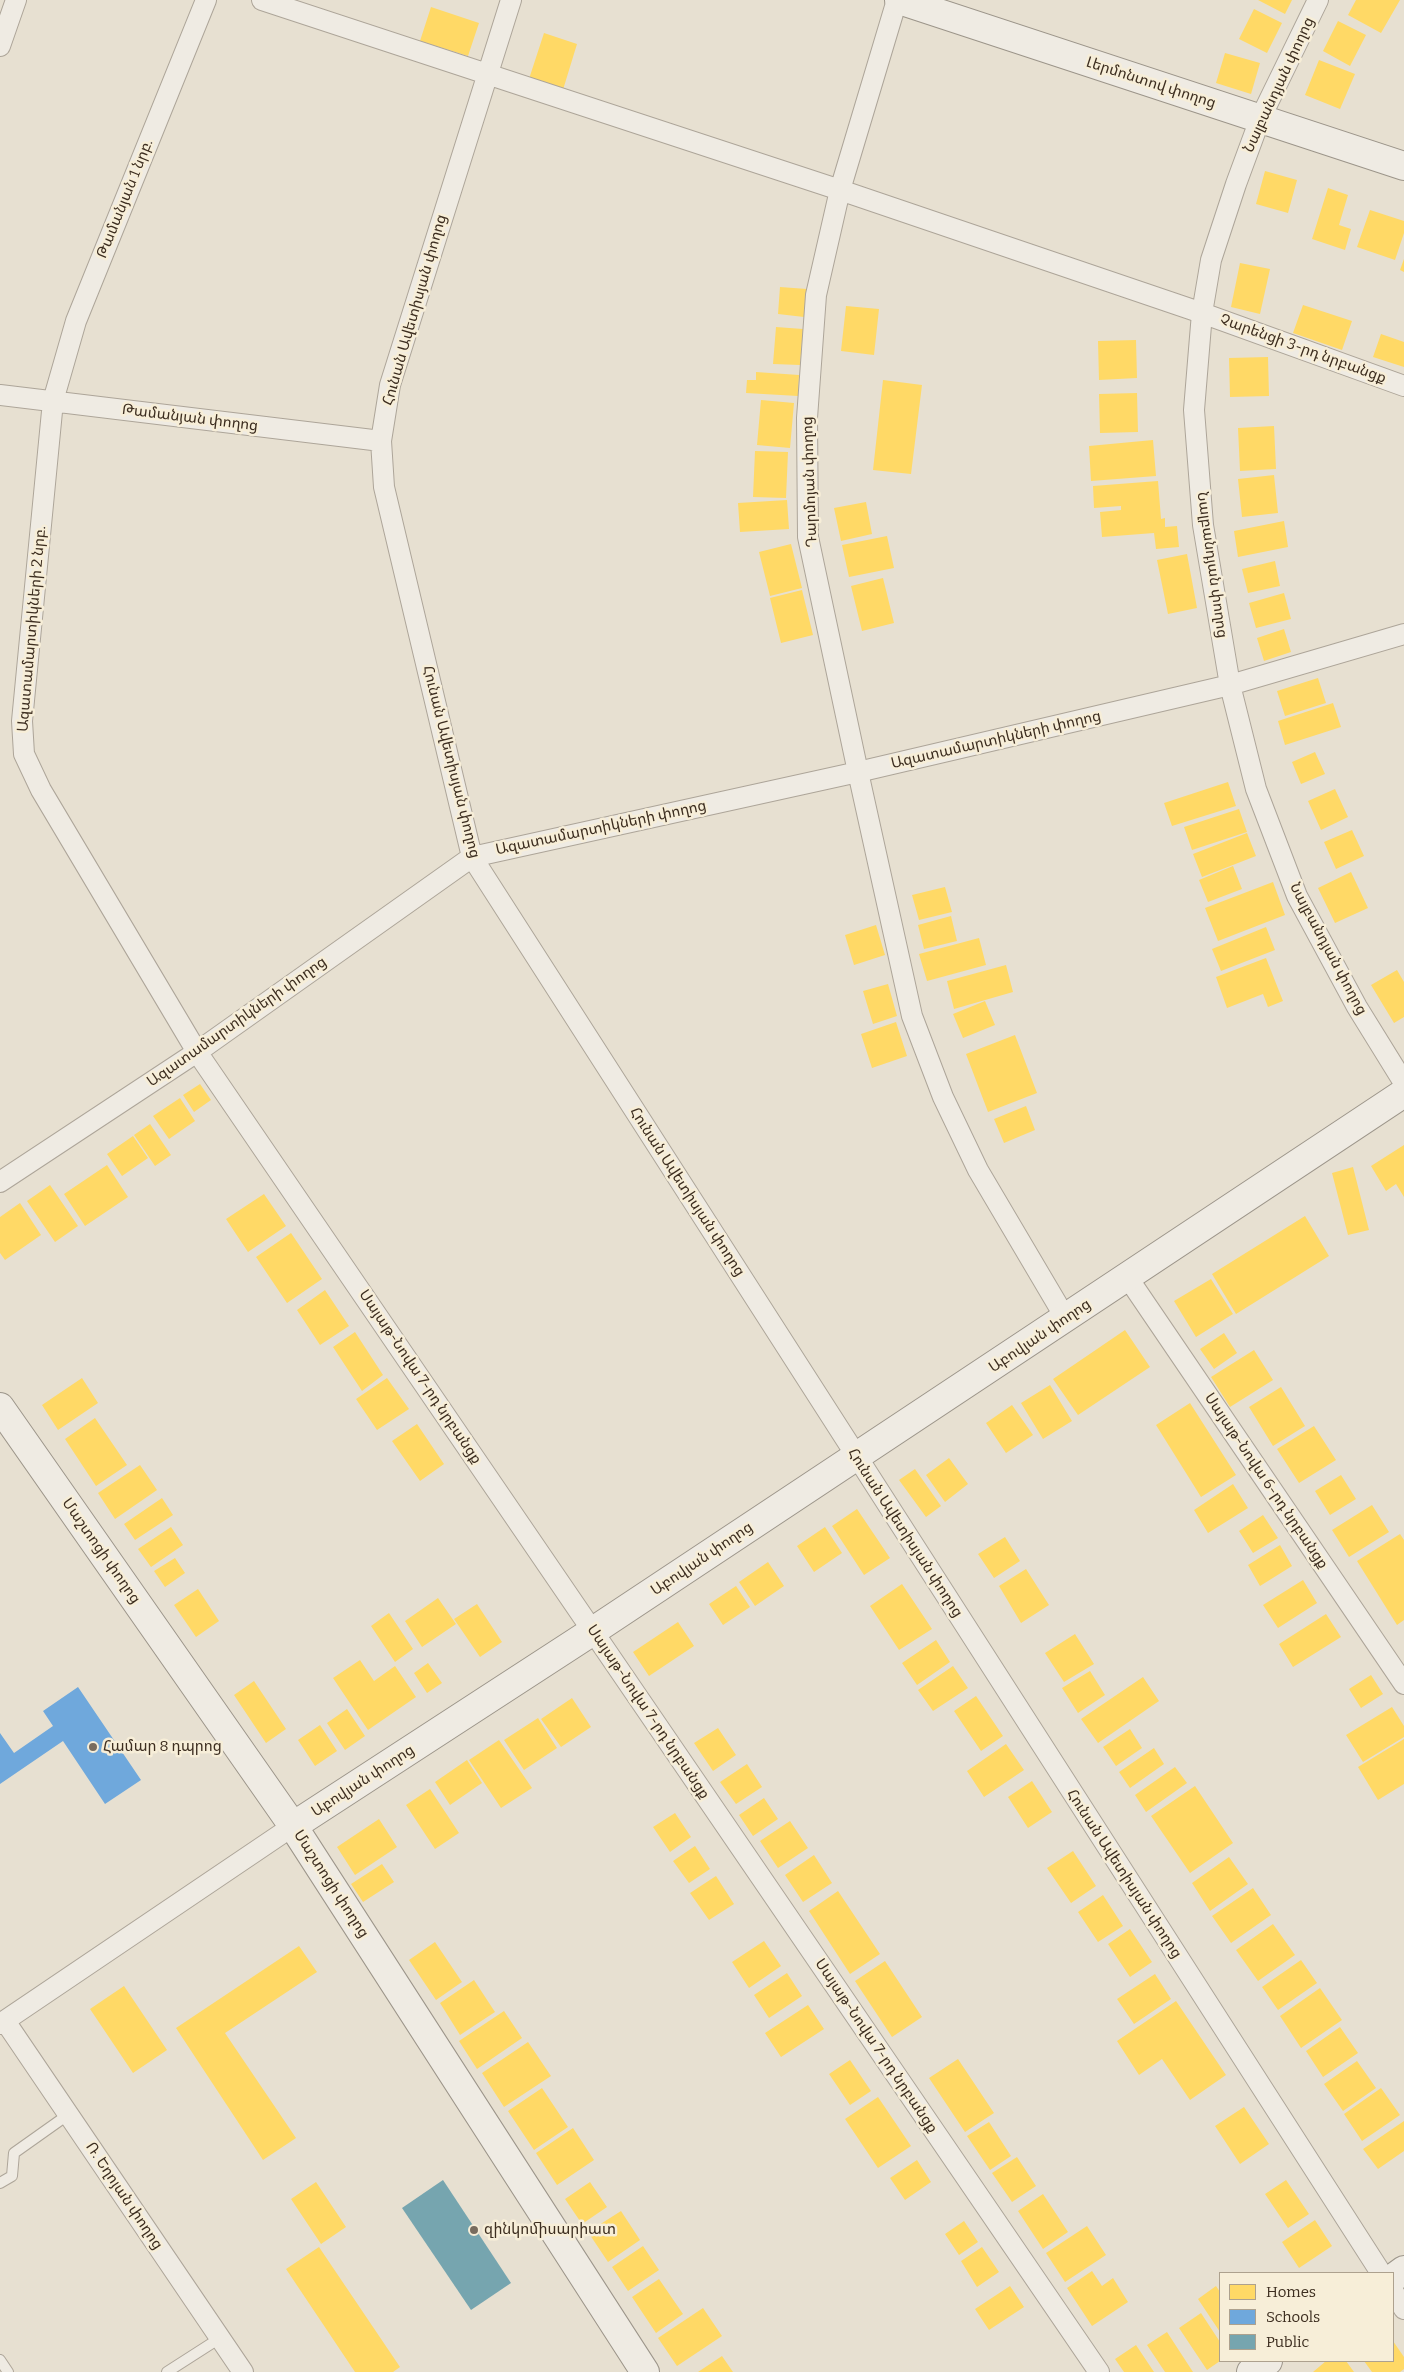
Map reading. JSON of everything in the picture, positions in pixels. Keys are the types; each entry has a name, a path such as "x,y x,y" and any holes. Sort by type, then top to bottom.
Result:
{"main road":[{"name":"Լերմոնտով փողոց","path":"898,0 1404,166"},
{"name":"Աբովյան փողոց","path":"293,1826 594,1631 1404,1093"},
{"name":"Մաշտոցի փողոց","path":"0,1407 293,1826 645,2372"},
{"path":"1250,2372 1266,2362"}],"street":[{"path":"0,46 16,0"},
{"name":"Թամանյան 1 նրբ.","path":"53,401 76,321 206,0"},
{"path":"262,0 486,74"},
{"name":"Հունան Ավետիսյան փողոց","path":"511,0 486,74 390,385 381,441 384,486 472,857 1380,2272"},
{"name":"Դարմոյան փողոց","path":"898,0 840,190 816,295 807,418 808,537 912,1016 940,1088 978,1170 1066,1319"},
{"name":"Նալբանդյան փողոց","path":"1318,0 1260,119 1211,260 1202,313 1194,410 1203,525 1230,684 1256,789 1297,896 1357,1007 1404,1083"},
{"name":"Չարենցի 3-րդ նրբանցք","path":"486,74 840,190 1202,313 1404,386"},
{"name":"Թամանյան փողոց","path":"0,395 381,441"},
{"name":"Ազատամարտիկների 2 նրբ.","path":"53,401 22,721 24,754 41,790 197,1052"},
{"name":"Ազատամարտիկների փողոց","path":"0,1182 197,1052 472,857 858,772 1230,684 1404,634"},
{"name":"Սայաթ-Նովա 7-րդ նրբանցք","path":"197,1052 1099,2372"},
{"name":"Սայաթ-Նովա 6-րդ նրբանցք","path":"1128,1278 1404,1684"},
{"name":"Աբովյան փողոց","path":"3,2023 293,1826"},
{"name":"Ռ. Եղոյան փողոց","path":"3,2023 69,2114 243,2372"},
{"path":"1394,2293 1404,2309"}],"lane":[{"path":"0,2183 12,2176 14,2153 69,2114"},
{"path":"167,2372 220,2338"},
{"path":"0,2360 8,2372"}],"building: Homes":[{"path":"1258,0 1292,0 1285,14"},
{"path":"1356,0 1400,0 1381,33 1348,15"},
{"path":"431,7 479,23 468,56 420,41"},
{"path":"1254,9 1282,23 1267,53 1239,39"},
{"path":"1338,21 1366,35 1350,66 1323,51"},
{"path":"544,33 577,44 562,93 528,82"},
{"path":"1225,53 1260,63 1251,94 1216,83"},
{"path":"1319,60 1355,74 1340,109 1305,95"},
{"path":"1265,171 1297,180 1288,213 1256,204"},
{"path":"1328,188 1348,195 1339,225 1351,229 1345,250 1312,239"},
{"path":"1370,210 1404,221 1404,233 1395,260 1357,247"},
{"path":"1404,259 1404,272 1400,270"},
{"path":"1240,263 1270,269 1260,314 1231,307"},
{"path":"780,287 807,289 804,317 778,314"},
{"path":"1303,305 1352,321 1342,350 1293,333"},
{"path":"846,306 879,309 874,355 841,351"},
{"path":"776,327 803,329 800,365 773,364"},
{"path":"1381,334 1404,342 1404,367 1373,357"},
{"path":"1136,340 1137,378 1099,380 1098,341"},
{"path":"1268,357 1269,396 1230,397 1229,358"},
{"path":"756,372 799,375 798,396 746,393 747,380 756,380"},
{"path":"883,380 922,385 911,474 873,470"},
{"path":"1137,393 1138,432 1100,433 1099,394"},
{"path":"761,400 794,403 790,448 757,445"},
{"path":"1274,426 1276,469 1240,471 1238,428"},
{"path":"1153,440 1156,476 1091,481 1089,446"},
{"path":"755,451 788,452 786,498 753,497"},
{"path":"1274,475 1278,513 1242,517 1238,479"},
{"path":"1158,481 1161,519 1165,518 1165,527 1177,526 1179,547 1156,549 1154,533 1102,537 1100,512 1121,510 1121,506 1094,508 1093,486"},
{"path":"787,500 789,529 740,532 738,503"},
{"path":"866,502 872,534 841,541 834,508"},
{"path":"1284,521 1288,547 1238,557 1234,531"},
{"path":"887,536 894,568 849,577 842,545"},
{"path":"791,544 802,588 770,596 759,552"},
{"path":"1187,554 1197,608 1168,614 1157,560"},
{"path":"1275,561 1280,586 1248,593 1242,569"},
{"path":"883,578 894,623 862,631 851,586"},
{"path":"802,590 813,635 781,643 770,598"},
{"path":"1284,593 1291,619 1256,628 1249,603"},
{"path":"1284,629 1291,652 1264,661 1257,638"},
{"path":"1318,678 1326,703 1285,716 1277,691"},
{"path":"1333,703 1341,727 1285,745 1278,721"},
{"path":"1315,752 1325,774 1301,784 1292,762"},
{"path":"1228,782 1236,806 1172,826 1164,803"},
{"path":"1335,789 1348,817 1321,830 1308,801"},
{"path":"1239,809 1247,832 1192,850 1184,827"},
{"path":"1352,830 1364,856 1336,869 1324,842"},
{"path":"1247,833 1256,856 1202,877 1193,854"},
{"path":"1233,866 1242,889 1208,902 1199,880"},
{"path":"1351,872 1368,908 1335,923 1318,888"},
{"path":"1273,882 1285,915 1218,941 1205,908"},
{"path":"945,887 952,912 919,920 912,895"},
{"path":"951,916 957,941 924,949 918,925"},
{"path":"876,925 885,955 854,965 845,935"},
{"path":"1266,927 1275,950 1221,971 1212,949"},
{"path":"979,938 986,965 927,981 919,954"},
{"path":"1266,958 1283,1001 1268,1007 1263,994 1227,1008 1216,977"},
{"path":"1006,965 1013,992 954,1009 947,981"},
{"path":"1397,970 1404,982 1404,1017 1394,1023 1371,985"},
{"path":"888,984 897,1016 873,1024 863,991"},
{"path":"985,1001 995,1025 963,1038 953,1014"},
{"path":"896,1022 907,1056 872,1068 861,1034"},
{"path":"1015,1035 1037,1093 988,1112 966,1054"},
{"path":"200,1084 211,1100 194,1112 183,1095"},
{"path":"180,1098 195,1121 169,1139 153,1116"},
{"path":"1026,1106 1035,1130 1004,1143 994,1119"},
{"path":"150,1124 171,1155 155,1166 134,1135"},
{"path":"133,1136 148,1158 122,1176 107,1154"},
{"path":"1404,1145 1404,1197 1396,1184 1386,1191 1371,1166"},
{"path":"107,1165 128,1197 85,1226 64,1194"},
{"path":"1353,1167 1369,1230 1348,1235 1332,1173"},
{"path":"50,1185 78,1226 55,1242 27,1201"},
{"path":"264,1194 286,1226 248,1252 226,1219"},
{"path":"20,1203 41,1235 5,1260 0,1253 0,1217"},
{"path":"1305,1216 1329,1256 1236,1314 1212,1274"},
{"path":"291,1233 322,1279 287,1303 256,1257"},
{"path":"1211,1279 1233,1314 1196,1337 1174,1301"},
{"path":"325,1290 349,1326 320,1345 297,1310"},
{"path":"1125,1330 1150,1367 1078,1415 1053,1379"},
{"path":"355,1332 383,1375 362,1391 333,1347"},
{"path":"1224,1333 1237,1353 1214,1369 1200,1349"},
{"path":"1254,1350 1273,1380 1230,1407 1211,1377"},
{"path":"82,1378 98,1403 58,1430 42,1405"},
{"path":"387,1378 409,1409 377,1430 356,1399"},
{"path":"1050,1385 1072,1421 1043,1439 1021,1403"},
{"path":"1281,1387 1305,1426 1273,1446 1249,1407"},
{"path":"1190,1403 1236,1475 1201,1497 1156,1425"},
{"path":"1012,1405 1033,1435 1006,1453 986,1423"},
{"path":"95,1418 127,1465 96,1486 65,1439"},
{"path":"417,1424 444,1464 420,1481 392,1441"},
{"path":"1314,1426 1336,1460 1299,1483 1277,1449"},
{"path":"949,1458 968,1484 945,1502 926,1475"},
{"path":"140,1465 157,1490 115,1519 98,1493"},
{"path":"915,1469 941,1506 926,1517 899,1480"},
{"path":"1341,1475 1356,1499 1330,1515 1315,1491"},
{"path":"1233,1484 1248,1508 1208,1533 1194,1510"},
{"path":"162,1498 173,1515 135,1540 124,1524"},
{"path":"1372,1505 1389,1532 1349,1557 1332,1530"},
{"path":"857,1509 890,1558 864,1575 832,1526"},
{"path":"1263,1515 1278,1538 1253,1553 1239,1531"},
{"path":"171,1527 183,1545 151,1567 138,1549"},
{"path":"825,1527 842,1553 814,1572 797,1546"},
{"path":"1400,1534 1404,1540 1404,1620 1397,1625 1357,1561"},
{"path":"1005,1537 1020,1561 994,1578 978,1554"},
{"path":"1280,1545 1292,1566 1260,1586 1248,1565"},
{"path":"175,1558 185,1573 165,1587 154,1571"},
{"path":"768,1562 784,1586 755,1606 739,1582"},
{"path":"1026,1569 1049,1605 1021,1623 999,1586"},
{"path":"1303,1580 1317,1603 1278,1628 1263,1605"},
{"path":"902,1584 932,1629 899,1650 870,1606"},
{"path":"736,1586 750,1607 723,1625 709,1604"},
{"path":"198,1589 219,1621 196,1637 174,1605"},
{"path":"438,1598 456,1624 422,1647 405,1621"},
{"path":"477,1604 502,1642 480,1657 454,1619"},
{"path":"389,1613 413,1649 395,1662 371,1626"},
{"path":"1326,1614 1341,1637 1293,1667 1279,1644"},
{"path":"678,1622 694,1646 649,1676 633,1652"},
{"path":"1075,1634 1094,1664 1064,1682 1045,1653"},
{"path":"936,1640 950,1662 917,1685 902,1663"},
{"path":"360,1660 374,1681 395,1666 416,1697 368,1730 333,1678"},
{"path":"428,1663 442,1683 427,1693 414,1673"},
{"path":"953,1666 968,1688 933,1711 918,1690"},
{"path":"1090,1671 1105,1695 1078,1713 1062,1688"},
{"path":"1371,1675 1383,1694 1361,1708 1349,1689"},
{"path":"1143,1677 1159,1701 1098,1743 1081,1719"},
{"path":"254,1681 286,1729 266,1743 234,1695"},
{"path":"976,1696 1003,1736 981,1751 954,1711"},
{"path":"572,1698 591,1727 561,1747 541,1719"},
{"path":"1392,1707 1404,1726 1404,1737 1363,1762 1346,1735"},
{"path":"347,1709 365,1736 345,1750 327,1723"},
{"path":"538,1718 557,1748 524,1770 504,1740"},
{"path":"320,1725 337,1751 315,1766 298,1740"},
{"path":"718,1728 736,1755 713,1771 694,1743"},
{"path":"1130,1729 1142,1748 1116,1766 1103,1747"},
{"path":"1404,1739 1404,1784 1378,1800 1358,1767"},
{"path":"499,1740 532,1788 501,1808 469,1760"},
{"path":"1006,1744 1024,1770 984,1797 967,1771"},
{"path":"1154,1748 1164,1764 1130,1788 1119,1772"},
{"path":"467,1760 482,1783 450,1805 435,1782"},
{"path":"747,1764 762,1787 736,1804 720,1782"},
{"path":"1175,1767 1187,1783 1146,1812 1135,1795"},
{"path":"1032,1781 1052,1812 1028,1828 1008,1797"},
{"path":"1195,1786 1233,1843 1190,1873 1151,1816"},
{"path":"430,1789 459,1833 435,1849 406,1805"},
{"path":"764,1798 778,1819 753,1836 739,1815"},
{"path":"675,1813 691,1837 670,1852 653,1827"},
{"path":"379,1819 397,1847 355,1875 337,1847"},
{"path":"790,1821 808,1848 778,1868 760,1841"},
{"path":"695,1846 710,1869 689,1883 673,1861"},
{"path":"1073,1851 1096,1886 1071,1903 1047,1868"},
{"path":"814,1855 832,1883 803,1902 785,1875"},
{"path":"1229,1857 1248,1884 1210,1911 1192,1883"},
{"path":"382,1864 394,1882 363,1902 351,1884"},
{"path":"716,1876 734,1904 709,1920 690,1893"},
{"path":"1253,1888 1271,1915 1231,1943 1212,1916"},
{"path":"838,1891 880,1954 850,1974 809,1911"},
{"path":"1103,1895 1123,1926 1098,1942 1078,1912"},
{"path":"1273,1924 1295,1955 1258,1981 1236,1950"},
{"path":"1130,1929 1152,1962 1130,1977 1108,1944"},
{"path":"764,1941 781,1966 749,1988 732,1962"},
{"path":"435,1942 462,1982 436,2000 409,1960"},
{"path":"299,1946 317,1972 225,2033 296,2138 263,2160 176,2028"},
{"path":"1301,1960 1317,1983 1278,2010 1262,1987"},
{"path":"885,1961 922,2017 892,2037 855,1981"},
{"path":"787,1973 802,1996 769,2018 754,1995"},
{"path":"1155,1974 1171,1999 1134,2024 1117,1999"},
{"path":"474,1980 495,2012 460,2035 440,2003"},
{"path":"124,1986 167,2050 133,2073 90,2009"},
{"path":"1320,1988 1342,2020 1301,2048 1280,2016"},
{"path":"1176,2001 1226,2075 1190,2100 1162,2059 1139,2075 1117,2041"},
{"path":"808,2005 824,2029 781,2057 765,2033"},
{"path":"504,2011 522,2038 477,2069 459,2041"},
{"path":"1340,2027 1358,2053 1323,2077 1306,2051"},
{"path":"528,2042 551,2076 504,2107 482,2073"},
{"path":"958,2059 994,2113 965,2132 929,2078"},
{"path":"850,2060 871,2091 850,2105 829,2074"},
{"path":"1357,2061 1376,2088 1343,2111 1324,2084"},
{"path":"542,2088 568,2127 534,2150 508,2111"},
{"path":"1381,2088 1400,2115 1362,2141 1344,2114"},
{"path":"878,2097 911,2146 878,2168 845,2119"},
{"path":"1244,2107 1269,2144 1240,2164 1215,2126"},
{"path":"1404,2121 1404,2151 1378,2169 1363,2149"},
{"path":"989,2122 1011,2156 990,2170 967,2136"},
{"path":"573,2128 594,2160 557,2185 536,2153"},
{"path":"1017,2157 1036,2186 1012,2202 992,2173"},
{"path":"917,2160 931,2182 905,2200 890,2178"},
{"path":"1286,2180 1309,2214 1288,2228 1265,2194"},
{"path":"316,2182 346,2227 321,2244 291,2199"},
{"path":"590,2182 607,2207 582,2224 565,2199"},
{"path":"1043,2194 1068,2232 1043,2249 1018,2211"},
{"path":"621,2211 640,2240 608,2262 588,2232"},
{"path":"1315,2220 1332,2246 1299,2268 1282,2242"},
{"path":"964,2221 978,2242 959,2255 945,2234"},
{"path":"1087,2226 1106,2255 1065,2282 1046,2253"},
{"path":"643,2246 659,2270 628,2291 612,2267"},
{"path":"319,2247 400,2367 393,2372 355,2372 286,2269"},
{"path":"982,2247 999,2272 977,2287 961,2261"},
{"path":"1092,2271 1102,2286 1113,2278 1128,2302 1092,2326 1067,2288"},
{"path":"659,2279 683,2314 656,2333 632,2297"},
{"path":"1010,2286 1024,2307 989,2330 975,2309"},
{"path":"1216,2286 1219,2290 1219,2330 1198,2299"},
{"path":"703,2308 722,2336 677,2366 658,2338"},
{"path":"1201,2313 1219,2340 1219,2362 1207,2370 1179,2328"},
{"path":"1167,2332 1193,2372 1165,2372 1147,2345"},
{"path":"1394,2342 1404,2357 1404,2369 1400,2372 1372,2372 1365,2362 1394,2362"},
{"path":"1136,2345 1154,2372 1124,2372 1115,2359"},
{"path":"722,2356 733,2372 698,2372"},
{"path":"1325,2362 1347,2362 1354,2372 1313,2372"}],"building: Schools":[{"name":"Համար 8 դպրոց","path":"78,1687 141,1780 105,1804 63,1741 0,1784 0,1733 14,1753 53,1726 43,1711"}],"building: Public":[{"path":"443,2180 511,2283 471,2310 402,2208"}],"place":[{"name":"Համար 8 դպրոց","path":"93,1747"},
{"name":"զինկոմիսարիատ","path":"474,2230"}]}
